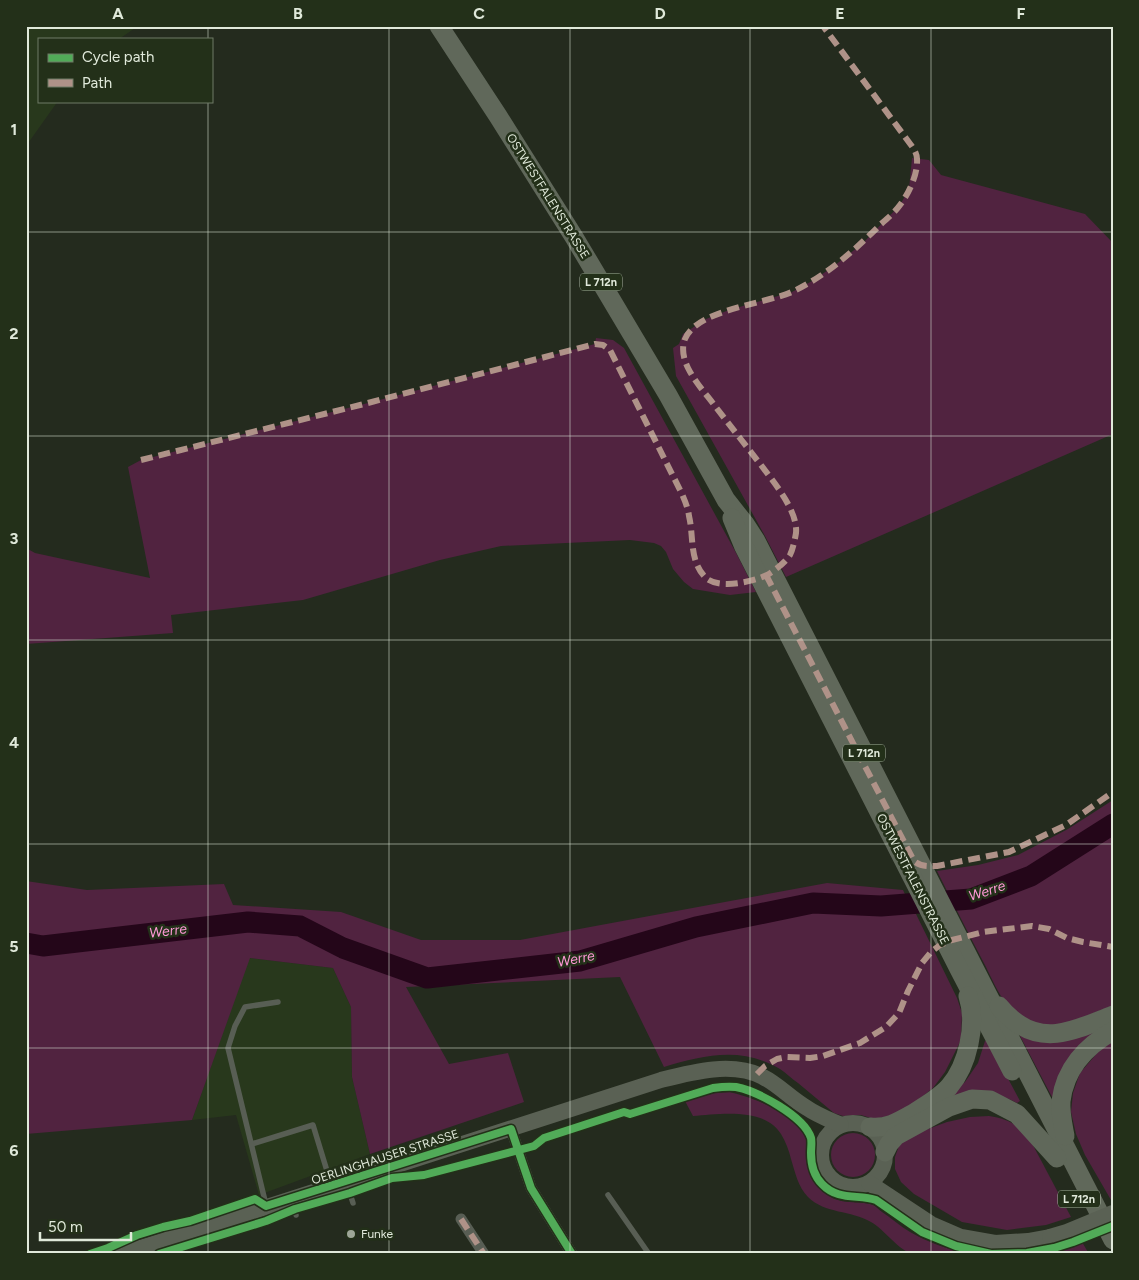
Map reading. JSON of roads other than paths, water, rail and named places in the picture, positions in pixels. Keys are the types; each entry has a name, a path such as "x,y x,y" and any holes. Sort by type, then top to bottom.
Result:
{"main road":[{"name":"OSTWESTFALENSTRASSE","path":"439,26 579,245 668,395 726,500 745,524 750,544 1062,1155 1108,1254"},
{"name":"L 712n","path":"966,968 986,988 1012,1020 1031,1030 1049,1034 1066,1032 1085,1027 1113,1015"},
{"name":"L 712n","path":"870,1127 878,1128 893,1124 941,1095 950,1086 968,1052 971,1016 966,968"},
{"name":"L 712n","path":"1062,1155 1061,1103 1065,1084 1072,1068 1085,1050 1113,1030"},
{"name":"OERLINGHAUSER STRASSE","path":"120,1254 661,1080 698,1071 738,1070 757,1074 784,1090 806,1108 841,1125"},
{"name":"L 712n","path":"884,1160 889,1144 896,1136 949,1106 972,1099 990,1100 1018,1114 1062,1155"},
{"name":"OERLINGHAUSER STRASSE","path":"806,1108 825,1140"},
{"path":"884,1160 877,1177 869,1183 852,1187 835,1181 828,1174 824,1167 822,1149 829,1134 841,1125 851,1123 870,1127 883,1142 884,1160 901,1203"},
{"name":"OSTWESTFALENSTRASSE","path":"1062,1155 1113,1240"},
{"path":"869,1183 931,1224 961,1237 995,1244 1028,1242 1050,1237 1113,1213"}],"street":[{"path":"511,1128 532,1188 572,1254"},
{"path":"461,1219 484,1254"}],"lane":[{"path":"266,1206 228,1048 235,1026 245,1007 278,1002"},
{"path":"252,1144 313,1125 339,1183 353,1204"},
{"path":"608,1195 649,1254"},
{"path":"292,1198 296,1215"}],"waterway":[{"name":"Werre","path":"26,943 43,946 248,922 300,926 343,948 427,978 580,961 696,927 813,903 881,906 971,899 1031,876 1113,824"}],"place":[{"name":"Funke","path":"351,1234"}]}
